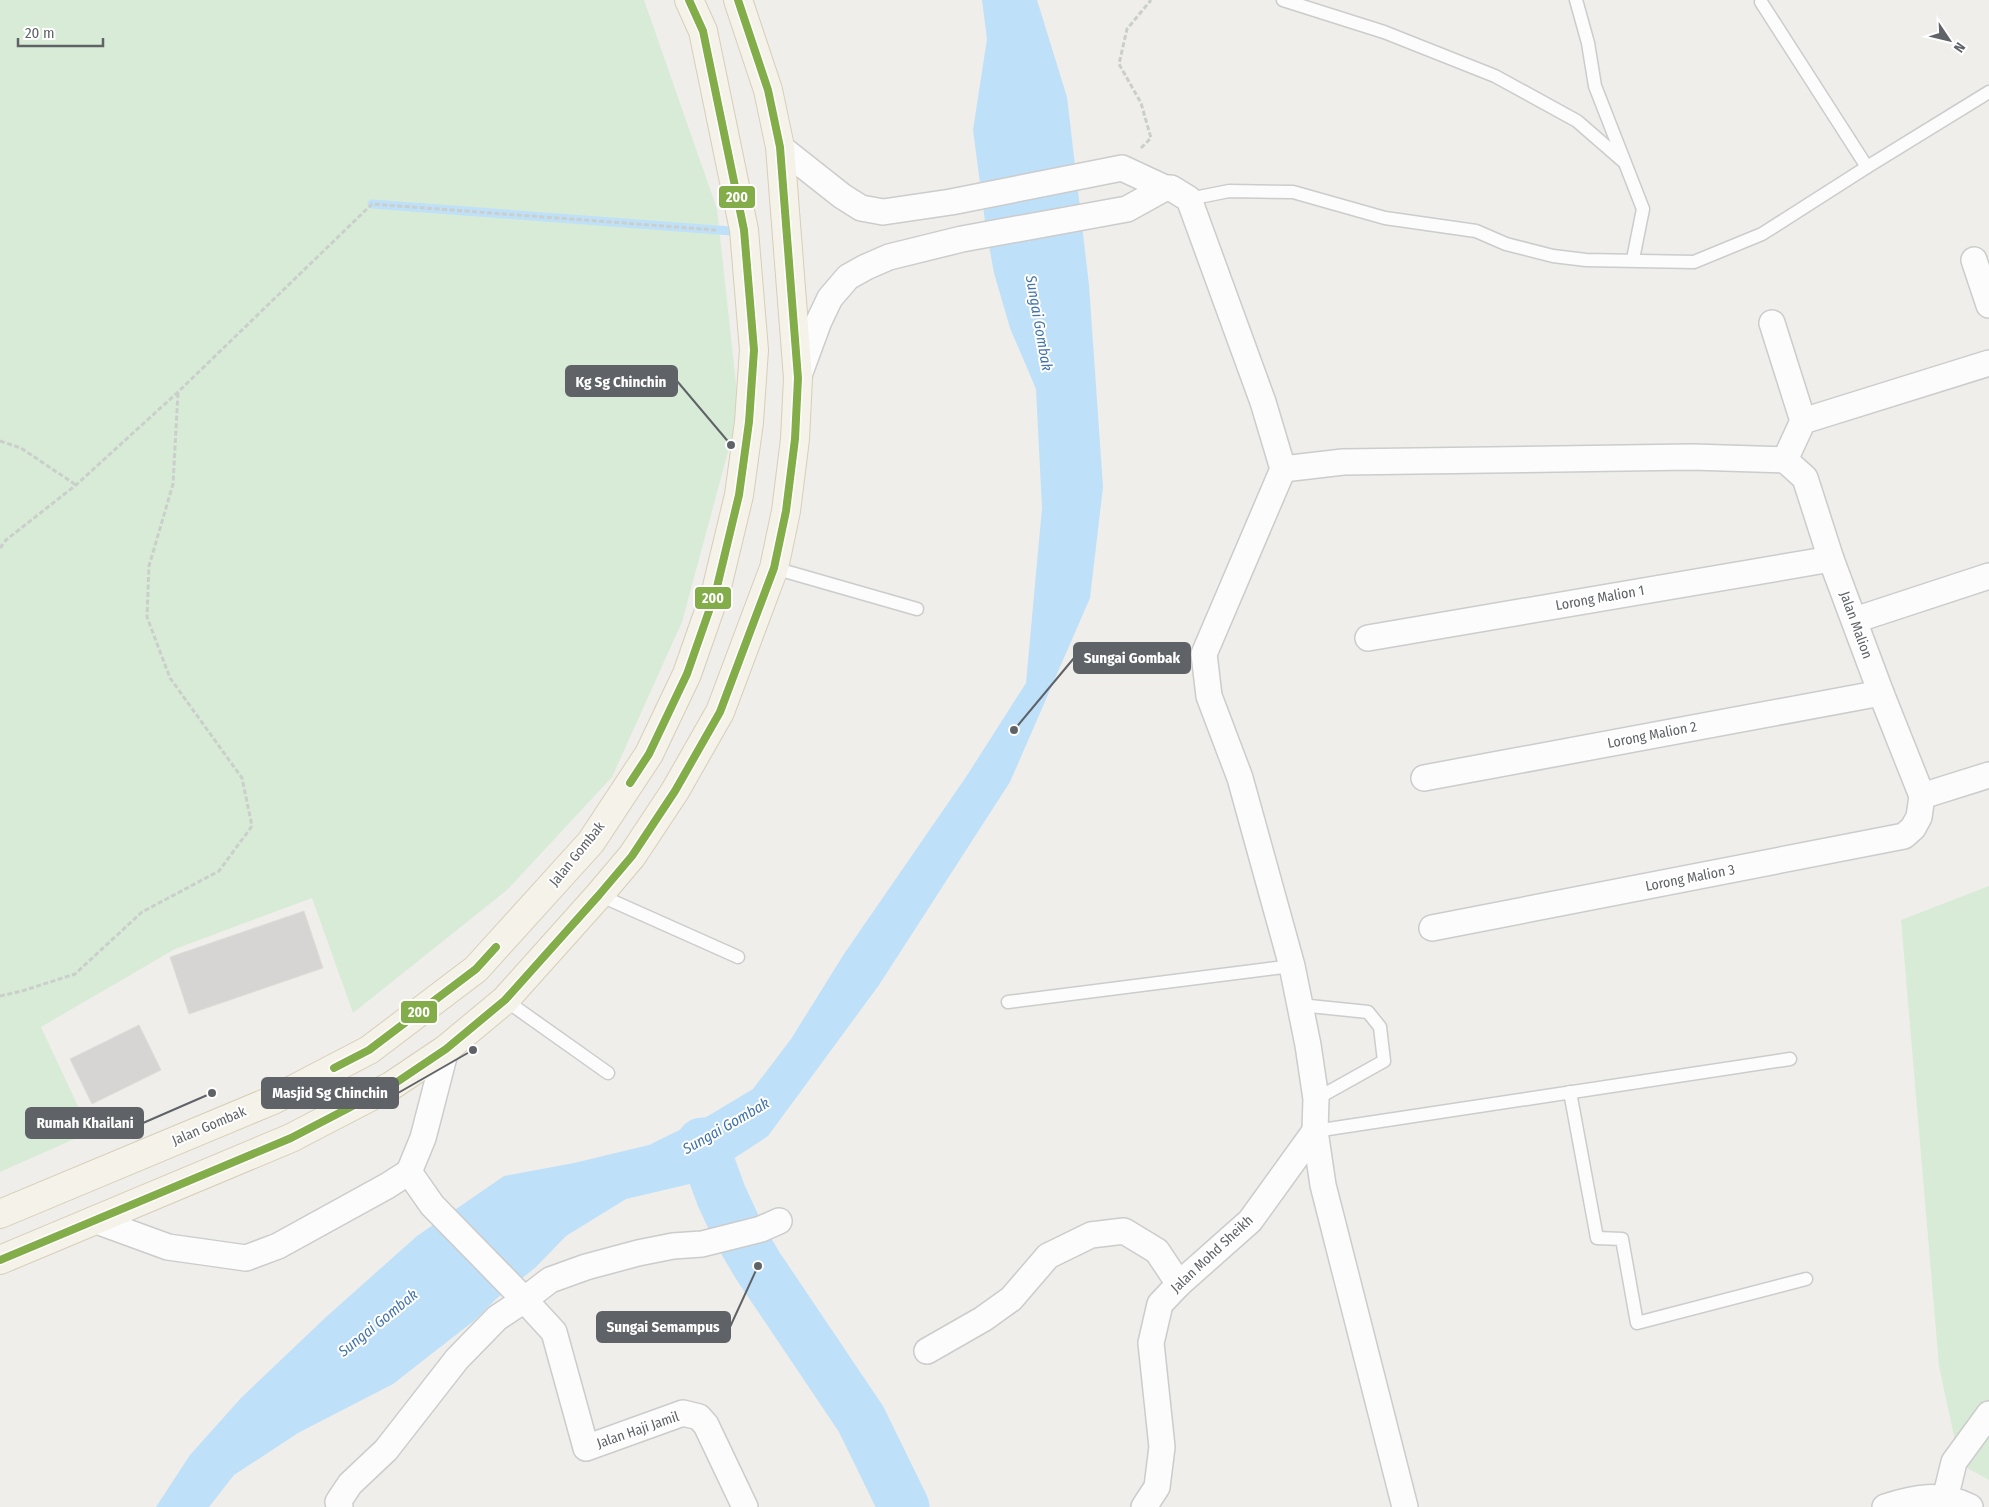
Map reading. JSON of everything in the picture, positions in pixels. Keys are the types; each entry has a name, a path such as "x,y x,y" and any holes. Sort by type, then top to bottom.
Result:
{"main road":[{"name":"Jalan Gombak","path":"0,1214 273,1100 369,1050 476,969 591,842 649,754 687,674 716,591 739,495 749,422 754,350 744,230 703,31 689,0"},
{"path":"2,1262 94,1220 291,1138 391,1086 446,1049 505,1000 600,895 632,856 675,792 720,712 774,568 786,511 795,439 798,378 780,146 768,90 738,0"}],"street":[{"path":"780,146 842,196 861,208 883,212 950,202 1122,168 1165,188 1171,188 1189,199 1263,402 1283,469 1204,654 1209,696 1240,778 1292,966 1316,1098 1315,1130 1322,1185 1405,1507"},
{"path":"798,378 819,321 830,298 848,277 889,257 962,239 1127,209 1165,188"},
{"path":"1974,260 1989,305"},
{"path":"1283,469 1343,462 1692,458 1785,460 1803,421 1772,323"},
{"path":"1803,421 1989,363"},
{"name":"Jalan Malion","path":"1785,460 1805,478 1831,559 1922,796"},
{"name":"Lorong Malion 1","path":"1368,638 1831,559"},
{"path":"1855,620 1989,576"},
{"name":"Lorong Malion 2","path":"1424,778 1881,693"},
{"path":"1922,796 1989,775"},
{"name":"Lorong Malion 3","path":"1432,928 1904,836 1913,828 1919,817 1922,796"},
{"path":"94,1220 168,1247 246,1258 278,1246 409,1172 423,1138 446,1049"},
{"name":"Jalan Mohd Sheikh","path":"1144,1507 1157,1487 1162,1447 1151,1343 1160,1304 1179,1284 1250,1221 1315,1130"},
{"path":"409,1172 432,1205 522,1297"},
{"path":"340,1507 338,1502 350,1484 386,1450 457,1359 497,1318 522,1297 550,1280 586,1267 673,1246 702,1244 770,1225"},
{"path":"927,1351 983,1319 1011,1299 1048,1256 1091,1235 1124,1231 1157,1251 1179,1284"},
{"name":"Jalan Haji Jamil","path":"522,1297 554,1332 586,1448 683,1413 699,1417 706,1425 745,1507"},
{"path":"1945,1499 1954,1462 1989,1414"},
{"path":"1885,1507 1927,1496 1962,1503 1970,1507"}],"lane":[{"path":"1283,0 1384,32 1495,76 1576,120 1623,161"},
{"path":"1576,0 1588,43 1595,86 1643,209 1633,259"},
{"path":"1761,2 1867,167"},
{"path":"1189,199 1230,191 1293,192 1385,218 1476,232 1506,244 1553,256 1586,260 1633,259 1694,262 1762,234 1989,92"},
{"path":"774,568 918,608"},
{"path":"600,895 738,957"},
{"path":"1008,1002 1292,966"},
{"path":"505,1000 608,1073"},
{"path":"1300,1005 1368,1012 1380,1027 1384,1061 1316,1098"},
{"path":"1315,1130 1790,1059"},
{"path":"1570,1092 1597,1238 1622,1240 1637,1323 1806,1279"}],"path":[{"path":"1122,168 1151,138 1141,104 1119,64 1127,29 1151,0"},
{"path":"0,548 6,540 76,485 178,392 372,204 744,230"},
{"path":"0,996 75,974 142,912 219,871 252,826 242,778 170,678 147,617 149,566 172,484 178,392"},
{"path":"0,441 22,448 76,485"}],"green space":[{"path":"0,0 644,0 717,209 739,411 682,622 612,777 507,890 353,1013 312,898 175,949 41,1027 90,1132 0,1172"},
{"path":"1989,886 1989,1480 1960,1464 1939,1366 1901,920"}],"water":[{"name":"Sungai Gombak","path":"982,0 1037,0 1067,97 1089,285 1103,487 1090,598 1010,782 879,985 768,1136 698,1182 626,1199 566,1236 536,1267 496,1299 475,1320 393,1384 298,1433 234,1475 209,1507 156,1507 190,1455 241,1398 325,1318 417,1236 504,1176 574,1163 649,1145 708,1116 753,1089 791,1039 844,954 966,777 1026,683 1042,508 1036,389 1010,328 994,273 986,229 973,130 987,39"}],"building":[{"path":"304,911 323,968 189,1014 170,957"},
{"path":"139,1025 161,1070 92,1104 70,1059"}],"waterway":[{"path":"372,204 731,231"},
{"path":"702,1143 721,1195 739,1234 758,1266 861,1419 904,1507"}],"transit line":[{"name":"200","path":"630,783 649,754 687,674 716,591 739,495 749,422 754,350 744,230 703,31 689,0"},
{"name":"200","path":"0,1260 291,1138 391,1086 446,1049 505,1000 599,895 632,856 675,791 720,712 774,568 786,511 795,439 798,378 780,147 768,90 738,0"},
{"name":"200","path":"334,1068 369,1050 476,969 496,947"}],"place":[{"name":"Kg Sg Chinchin","path":"731,445"},
{"name":"Sungai Gombak","path":"1014,730"},
{"name":"Masjid Sg Chinchin","path":"473,1050"},
{"name":"Rumah Khailani","path":"212,1093"},
{"name":"Sungai Semampus","path":"758,1266"}]}
